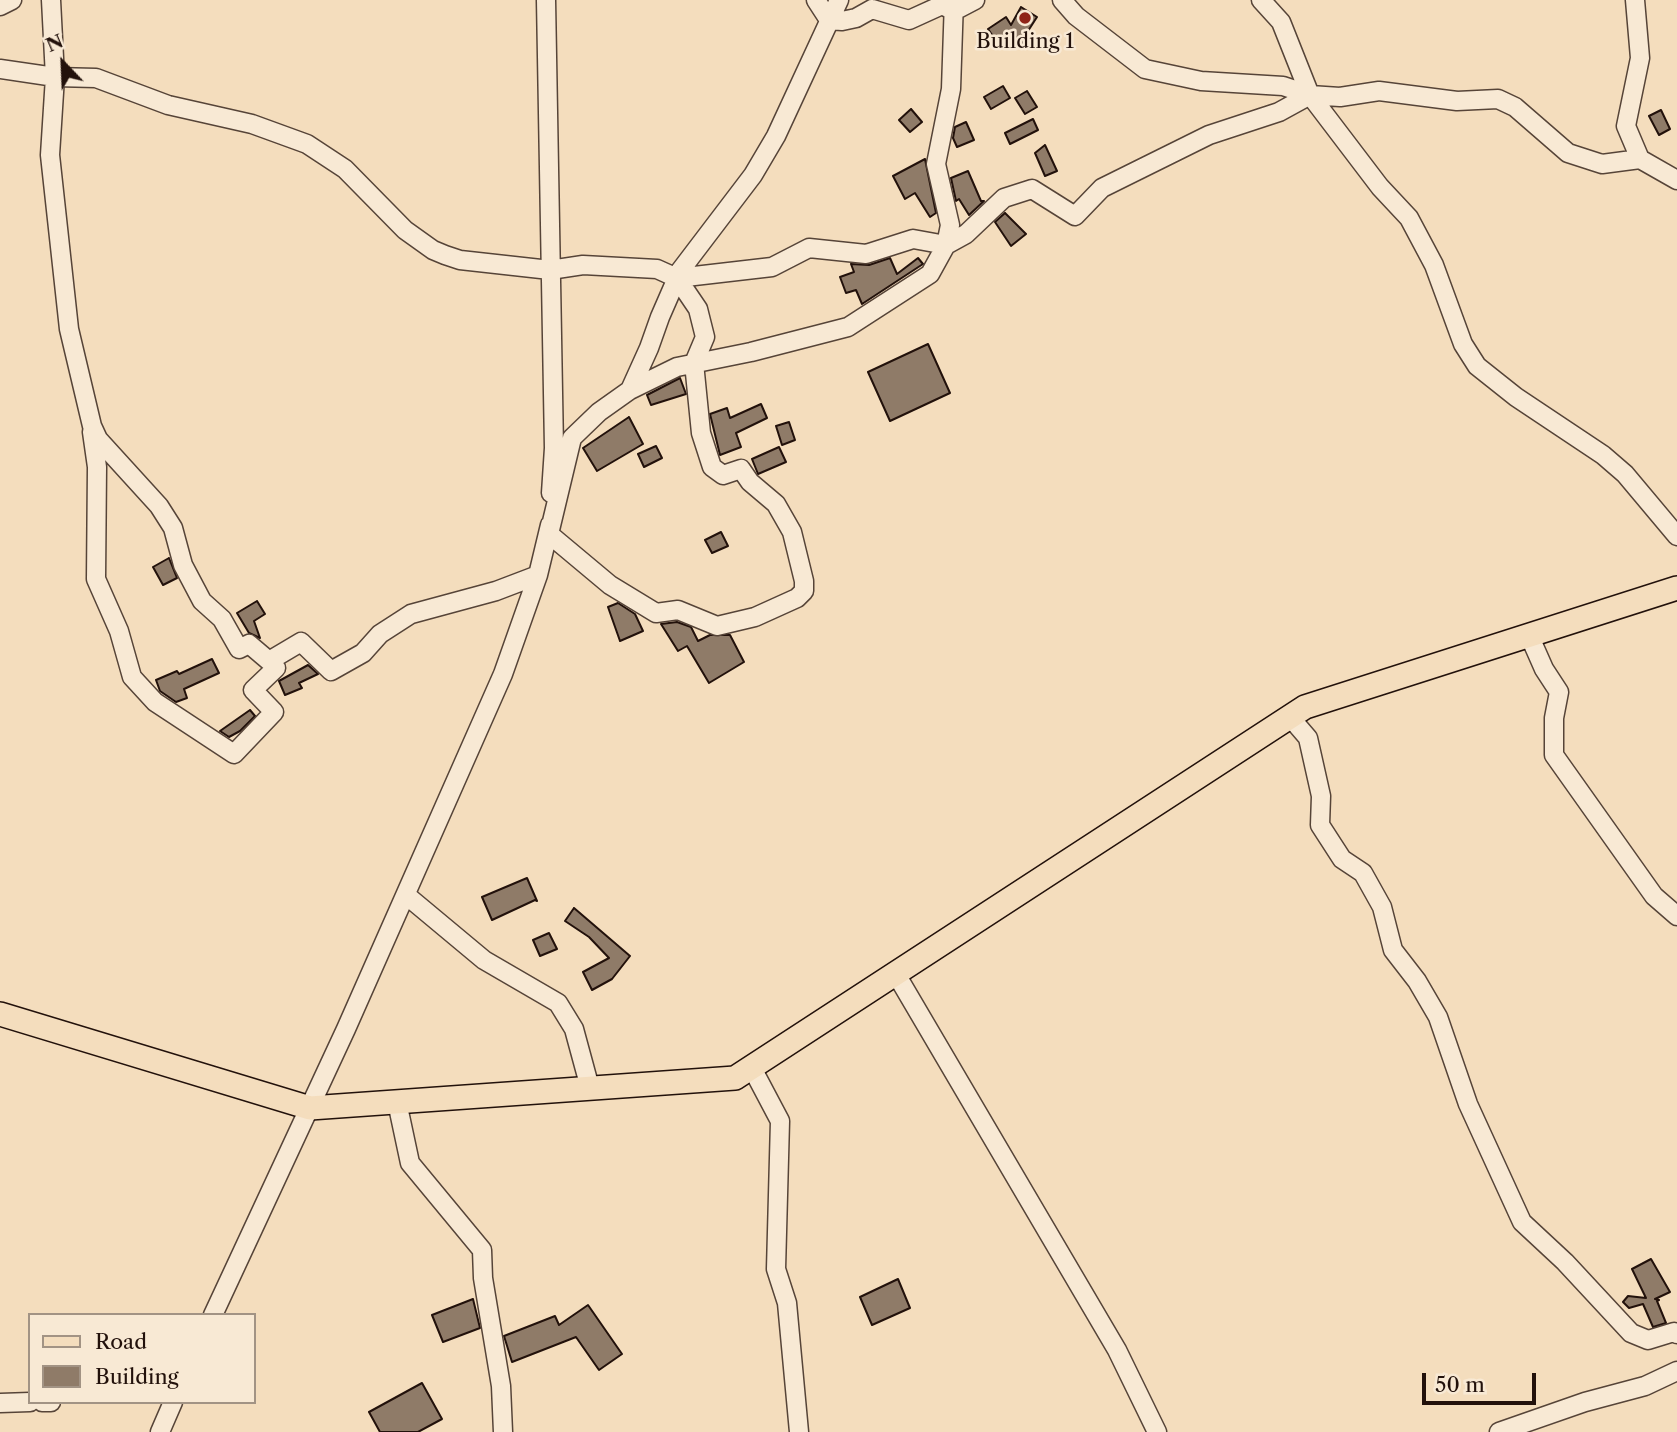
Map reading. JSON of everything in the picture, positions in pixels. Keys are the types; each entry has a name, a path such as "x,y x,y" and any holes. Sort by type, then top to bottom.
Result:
{"main road":[{"path":"0,1014 310,1108 735,1078 1305,707 1677,588"}],"street":[{"path":"0,6 12,0"},
{"path":"51,0 55,77 50,155 69,329 92,426 97,467 96,579 118,631 132,677 155,702 234,754 274,712 253,690 276,668 249,644 239,649 222,618 209,610 188,576 173,528 138,480 98,439 92,426"},
{"path":"546,0 554,448 549,534"},
{"path":"816,0 829,20"},
{"path":"630,390 677,278 753,175 776,136 839,0"},
{"path":"829,20 856,18 872,9 909,20 942,5 954,6 975,0"},
{"path":"1062,0 1076,16 1145,69 1201,81 1283,86 1310,95 1340,97 1379,91 1457,101 1498,99 1516,107 1568,153 1602,164 1640,159 1677,180"},
{"path":"1261,0 1281,22 1310,95 1415,228 1434,265 1463,344 1477,366 1516,397 1604,454 1625,474 1677,536"},
{"path":"1635,0 1640,58 1626,121 1640,159"},
{"path":"214,1313 310,1108 503,674 538,575 572,438 599,412 630,390 677,367 751,352 848,327 930,274 946,245 950,225 936,164 951,89 954,6"},
{"path":"0,69 55,77 96,78 168,105 223,116 307,144 345,169 387,214 433,250 460,260 550,270 604,265 657,269 677,278 772,267 809,248 866,254 913,239 946,245 967,234 1004,198 1032,189 1075,216 1102,188 1209,135 1279,112 1310,95"},
{"path":"549,534 610,584 656,612 678,610 717,626 755,617 797,598 804,591 792,533 776,504 741,469 723,475 712,467 701,433 694,363 705,337 698,309 677,278"},
{"path":"269,661 301,642 331,671 363,653 380,634 411,614 496,591 538,575"},
{"path":"1529,635 1544,669 1559,692 1554,755 1654,896 1677,916"},
{"path":"1290,717 1308,738 1321,796 1320,825 1342,859 1363,873 1382,906 1393,950 1417,981 1438,1017 1468,1104 1522,1223 1565,1262 1631,1333 1648,1340 1674,1332 1677,1334"},
{"path":"406,895 484,960 558,1003 574,1029 590,1088"},
{"path":"896,974 1117,1350 1157,1432"},
{"path":"752,1068 780,1121 776,1269 787,1303 799,1432"},
{"path":"397,1102 410,1163 482,1250 483,1278 501,1386 503,1432"},
{"path":"1499,1432 1585,1402 1645,1386 1677,1371"},
{"path":"0,1403 28,1402"},
{"path":"160,1432 172,1404"}],"building":[{"path":"1021,7 1037,17 1028,31 1034,37 1026,46 1011,32 997,42 988,29 1006,17 1011,25"},
{"path":"1003,86 1010,98 991,109 984,97"},
{"path":"1027,91 1037,107 1025,114 1015,98"},
{"path":"911,109 922,122 910,132 899,120"},
{"path":"1661,110 1670,129 1659,135 1649,116"},
{"path":"1033,119 1038,130 1010,144 1005,133"},
{"path":"966,122 974,140 957,147 953,138 955,127"},
{"path":"1045,145 1057,171 1045,176 1035,153"},
{"path":"925,159 936,213 930,217 915,193 905,199 893,176"},
{"path":"968,171 981,201 984,201 969,215 959,199 956,201 951,178"},
{"path":"1005,213 1026,234 1011,246 995,222"},
{"path":"890,258 897,274 918,258 923,264 862,304 856,290 846,293 840,277 854,272 851,264 869,265"},
{"path":"928,344 950,393 890,421 868,372"},
{"path":"680,378 686,394 651,405 647,395"},
{"path":"761,404 767,418 736,433 741,447 720,455 710,414 727,408 730,418"},
{"path":"629,417 643,444 597,471 583,448"},
{"path":"789,422 795,440 782,445 776,426"},
{"path":"656,446 662,458 644,467 638,454"},
{"path":"779,447 786,462 758,474 752,459"},
{"path":"721,532 728,546 712,553 705,540"},
{"path":"169,558 177,578 163,585 153,567"},
{"path":"257,601 265,614 254,621 260,638 249,633 237,613"},
{"path":"618,603 635,614 643,631 620,641 608,607"},
{"path":"677,622 691,627 698,641 710,635 730,635 744,662 709,683 687,646 678,651 661,624"},
{"path":"212,659 219,673 184,689 187,698 176,702 160,691 156,680 177,671 179,674"},
{"path":"308,665 318,674 299,683 302,688 285,695 279,681"},
{"path":"250,710 255,716 240,731 229,737 220,731"},
{"path":"527,878 537,901 492,920 482,897"},
{"path":"574,908 630,956 612,979 592,990 583,972 609,958 589,937 565,921"},
{"path":"549,933 557,949 540,956 533,940"},
{"path":"1651,1259 1670,1292 1655,1299 1659,1300 1657,1301 1666,1323 1653,1327 1643,1304 1629,1308 1623,1302 1628,1296 1646,1298 1632,1269"},
{"path":"898,1279 910,1308 872,1325 860,1297"},
{"path":"473,1299 480,1328 443,1342 432,1315"},
{"path":"588,1305 622,1354 599,1370 576,1337 512,1362 504,1336 555,1316 559,1325"},
{"path":"422,1383 442,1419 418,1432 380,1432 369,1412"}],"place":[{"name":"Building 1","path":"1025,18"}]}
